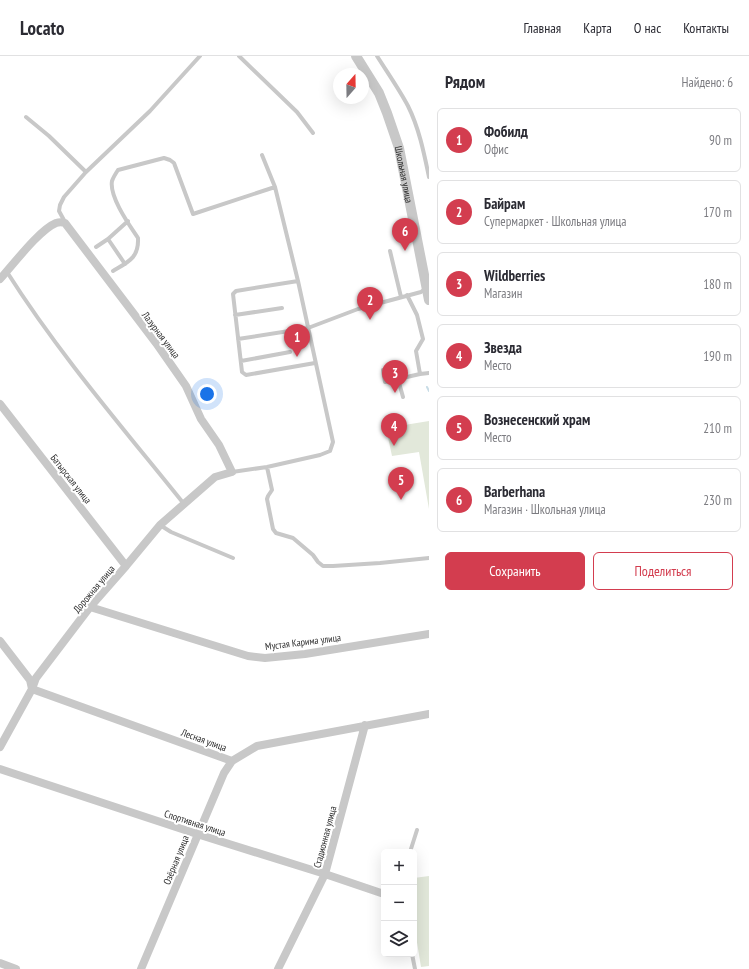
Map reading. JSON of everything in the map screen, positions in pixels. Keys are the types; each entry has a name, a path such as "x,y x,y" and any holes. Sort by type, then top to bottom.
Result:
{"street":[{"name":"Школьная улица","path":"356,56 379,93 397,142 428,288 429,300"},
{"path":"0,279 48,227 61,222"},
{"name":"Лазурная улица","path":"61,222 156,343 186,386 201,419 219,445 232,472"},
{"name":"Батырская улица","path":"0,404 126,566"},
{"name":"Дорожная улица","path":"0,747 32,689 36,678 90,607 160,525 215,477 232,472"},
{"name":"Мустая Карима улица","path":"90,607 248,656 265,658 305,654 429,634"},
{"path":"0,641 30,680 32,689"},
{"name":"Лесная улица","path":"32,689 232,761 257,746 429,714"},
{"name":"Стадионная улица","path":"278,969 326,874 365,725"},
{"name":"Озёрная улица","path":"141,969 197,834 224,773 232,761"},
{"name":"Спортивная улица","path":"0,769 381,893"},
{"path":"0,963 16,969"}],"lane":[{"path":"61,222 59,211 64,197 86,172 150,111 200,56"},
{"path":"239,56 297,112 313,133"},
{"path":"377,56 407,104 412,115 422,146 429,177"},
{"path":"26,118 49,136 86,172"},
{"path":"232,472 320,455 330,451 333,442 298,280 275,187 262,155"},
{"path":"114,271 135,257 139,243 138,238 113,193 112,182 118,170 164,158 170,160 174,163 193,214 275,187"},
{"path":"96,247 108,239 128,221"},
{"path":"108,239 126,264"},
{"path":"390,251 401,297"},
{"path":"6,272 53,339 184,504"},
{"path":"298,280 236,291 233,294 242,372 246,375 315,363"},
{"path":"238,339 308,328 358,309 421,292 428,288"},
{"path":"407,295 417,314 422,339 416,350 420,374"},
{"path":"235,315 282,308"},
{"path":"241,361 290,352"},
{"path":"383,370 385,382 429,373"},
{"path":"398,379 403,397"},
{"path":"267,466 272,490 267,499 273,528 276,533 293,538 313,555 323,566 380,563 429,558"},
{"path":"160,525 171,532 233,558"},
{"path":"411,849 416,830"},
{"path":"413,957 415,969"}],"shaded area":[{"path":"429,421 429,509 419,452 392,456 386,428"},
{"path":"429,876 429,966 421,967 417,942 417,878"}],"waterway":[{"path":"427,387 429,391"}],"place":[{"name":"Barberhana","path":"405,251"},
{"name":"Байрам","path":"370,320"},
{"name":"Фобилд","path":"297,357"},
{"name":"Wildberries","path":"395,393"},
{"name":"Звезда","path":"394,446"},
{"name":"Вознесенский храм","path":"401,500"}]}
